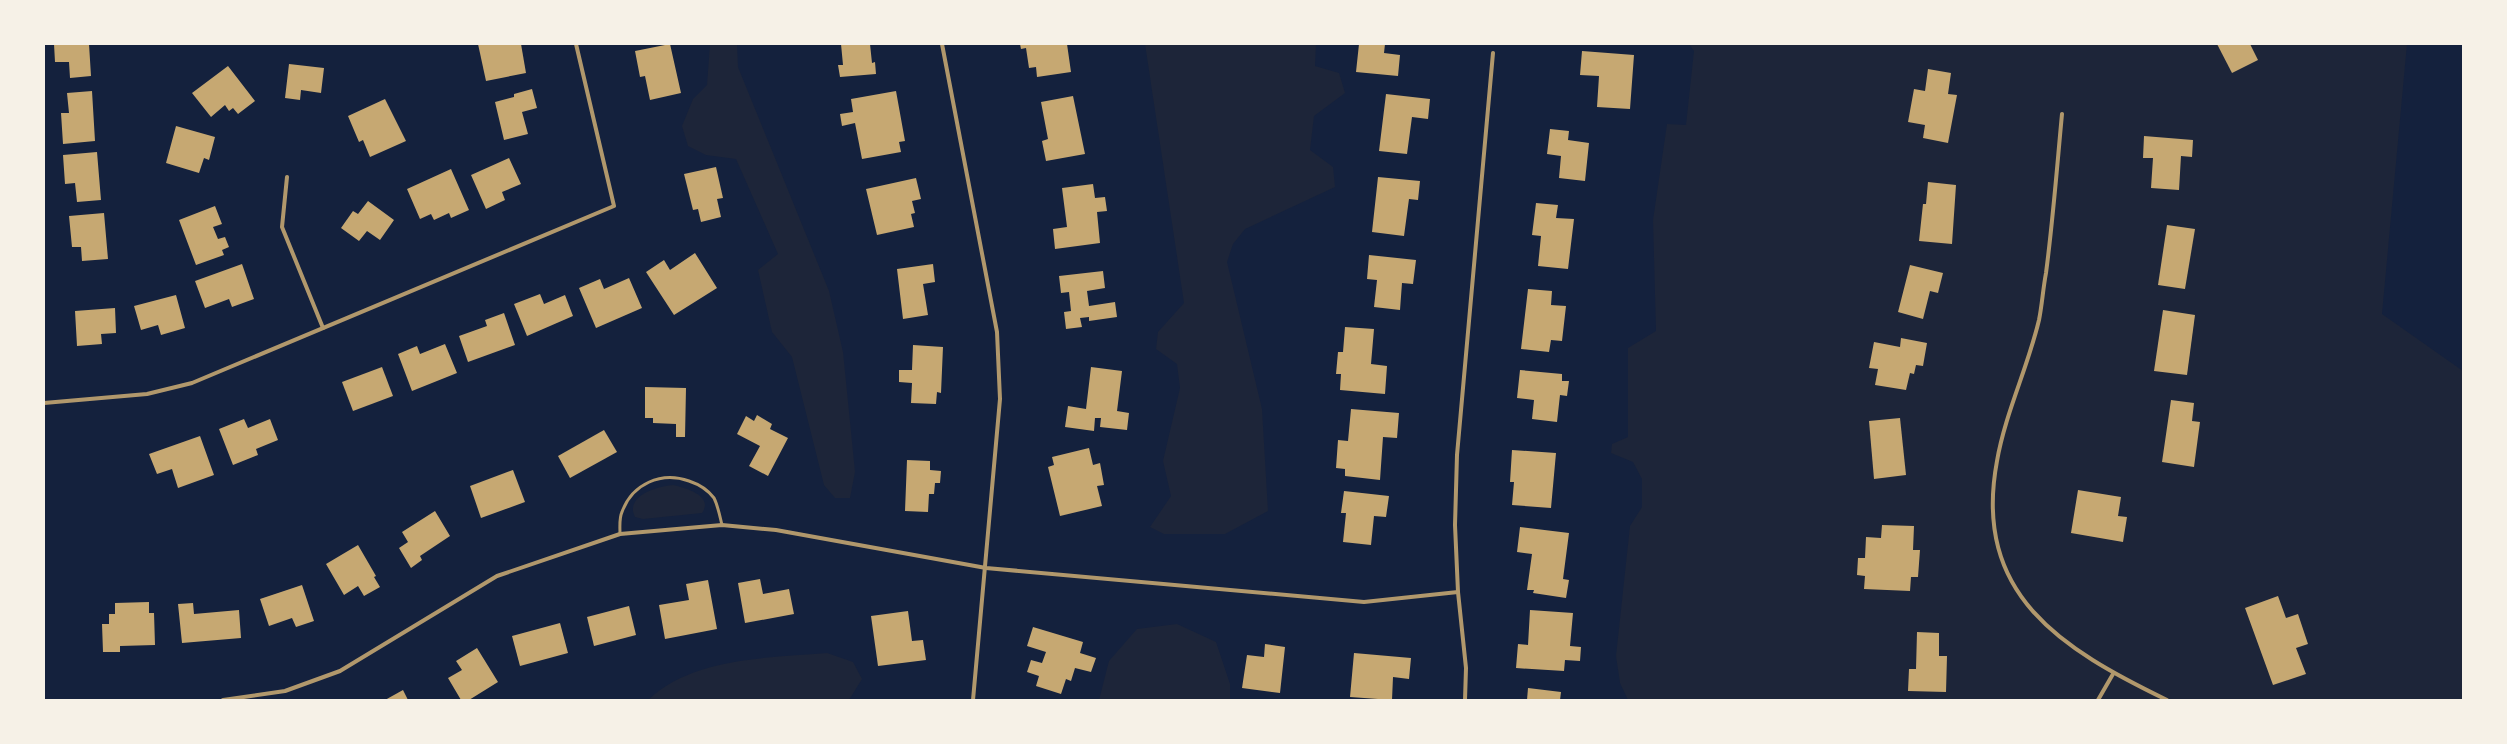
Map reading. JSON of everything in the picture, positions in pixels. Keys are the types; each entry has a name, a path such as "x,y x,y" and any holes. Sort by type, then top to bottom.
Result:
{"street":[{"path":"44,403 147,394 192,383 614,206 576,44"},
{"path":"942,44 997,332 1000,399 973,700"},
{"path":"1465,700 1466,668 1458,592 1455,525 1457,454 1493,53"},
{"path":"2062,114 2049,247 2039,320 1997,460 1992,509 1999,554 2025,604 2054,634 2113,674 2167,700"},
{"path":"286,177 282,227 323,328"},
{"path":"223,700 285,691 340,671 497,576 620,534 722,525 776,530 986,568 1364,602 1458,592"},
{"path":"2098,700 2113,674"}],"lane":[{"path":"620,534 621,513 629,498 641,486 658,478 678,477 700,485 713,498 722,525"}],"shaded area":[{"path":"710,44 737,44 738,67 829,291 843,352 855,472 850,498 835,498 824,485 792,357 772,332 758,270 778,254 736,159 706,155 688,146 682,126 693,99 707,85"},
{"path":"1145,44 1316,44 1315,66 1339,73 1345,93 1314,116 1310,150 1333,167 1335,187 1245,229 1233,244 1227,262 1262,409 1268,511 1225,534 1164,534 1150,527 1171,496 1163,461 1180,388 1177,364 1156,349 1158,332 1184,303"},
{"path":"1689,44 2407,44 2382,314 2463,371 2463,700 1628,700 1620,683 1616,656 1630,526 1642,507 1642,479 1633,462 1611,453 1612,444 1628,437 1628,348 1656,331 1653,220 1667,124 1686,125 1694,51"},
{"path":"673,485 685,488 702,497 705,507 702,513 643,519 635,517 633,510 634,503 638,498 659,487"},
{"path":"1177,624 1216,642 1230,684 1230,700 1099,700 1109,661 1137,629"},
{"path":"827,653 853,662 862,679 849,700 648,700 666,686 687,675 709,668 732,662 780,656"}],"building":[{"path":"54,44 89,44 91,76 70,78 69,62 55,62"},
{"path":"478,44 521,44 526,73 486,81"},
{"path":"670,44 681,93 650,100 645,76 640,77 635,51"},
{"path":"841,44 870,44 872,63 875,62 876,74 840,77 838,65 843,65"},
{"path":"1020,44 1067,44 1071,72 1037,77 1036,67 1029,68 1026,48 1021,49"},
{"path":"1359,44 1385,44 1384,53 1400,55 1398,76 1356,72"},
{"path":"2217,44 2250,44 2258,60 2232,73"},
{"path":"1582,51 1634,55 1630,109 1597,107 1599,76 1580,75"},
{"path":"289,64 324,68 321,93 301,90 300,100 285,98"},
{"path":"228,66 255,101 238,114 233,108 229,111 225,105 211,117 192,93"},
{"path":"1928,69 1951,73 1948,94 1957,95 1948,143 1923,138 1925,125 1908,122 1914,89 1925,91"},
{"path":"532,89 537,108 522,112 528,134 504,140 495,102 514,97 514,94"},
{"path":"92,91 95,141 63,144 61,113 69,113 67,93"},
{"path":"896,91 905,141 899,142 901,152 862,159 855,123 842,126 840,114 853,112 851,99"},
{"path":"1386,94 1430,99 1428,119 1412,117 1407,154 1379,151"},
{"path":"1073,96 1085,154 1046,161 1042,141 1048,139 1041,102"},
{"path":"385,99 406,141 370,157 363,140 359,142 348,116"},
{"path":"176,126 215,137 209,160 204,158 199,173 166,163"},
{"path":"1550,129 1569,131 1568,140 1589,143 1585,181 1559,178 1561,156 1547,154"},
{"path":"2144,136 2193,140 2192,157 2181,156 2179,190 2151,188 2153,158 2143,158"},
{"path":"97,152 101,200 77,202 75,183 65,184 63,155"},
{"path":"509,158 521,184 502,192 505,200 486,209 471,175"},
{"path":"716,167 723,198 717,199 721,217 701,222 698,209 693,210 684,174"},
{"path":"451,169 469,210 451,218 449,213 434,220 431,214 420,219 407,189"},
{"path":"1378,177 1420,181 1418,200 1409,199 1404,236 1372,232"},
{"path":"916,178 921,199 912,201 915,213 911,214 914,227 877,235 866,189"},
{"path":"1928,182 1956,185 1952,244 1919,241 1923,204 1926,204"},
{"path":"1093,184 1095,198 1105,197 1107,211 1097,212 1100,243 1055,249 1053,229 1067,227 1062,188"},
{"path":"368,201 394,220 380,240 367,231 359,241 341,228 353,211 358,214"},
{"path":"1536,203 1558,205 1556,218 1574,219 1568,269 1538,266 1541,236 1532,235"},
{"path":"215,206 222,224 213,227 218,239 225,237 229,247 222,250 224,255 196,265 179,220"},
{"path":"104,213 108,259 82,261 81,247 72,247 69,216"},
{"path":"2167,225 2195,229 2185,289 2158,285"},
{"path":"695,253 717,288 674,315 646,272 664,260 670,270"},
{"path":"1369,255 1416,260 1413,284 1402,283 1400,310 1374,307 1377,280 1367,279"},
{"path":"242,264 254,299 232,307 229,299 205,308 195,281"},
{"path":"933,264 935,282 923,284 928,315 903,319 897,269"},
{"path":"1910,265 1943,273 1938,293 1930,291 1923,319 1898,312"},
{"path":"1103,271 1105,288 1087,291 1089,306 1115,302 1117,317 1089,321 1089,317 1080,318 1082,327 1066,329 1064,312 1071,311 1069,292 1061,293 1059,276"},
{"path":"629,278 642,308 596,328 579,288 600,279 604,289"},
{"path":"1528,289 1552,291 1551,305 1566,306 1562,341 1551,340 1549,352 1521,349"},
{"path":"540,294 544,304 565,295 573,316 527,336 514,304"},
{"path":"176,295 185,328 161,335 158,325 141,330 134,306"},
{"path":"115,308 116,333 101,334 102,344 77,346 75,311"},
{"path":"2163,310 2195,315 2187,375 2154,371"},
{"path":"504,313 515,345 468,362 459,336 487,326 485,320"},
{"path":"1345,327 1374,329 1371,364 1387,366 1385,394 1340,390 1341,374 1336,374 1338,352 1343,352"},
{"path":"1901,338 1927,343 1923,366 1916,365 1914,374 1910,373 1906,390 1875,385 1878,369 1869,368 1874,342 1900,347"},
{"path":"445,344 457,373 412,391 398,354 417,346 420,354"},
{"path":"913,345 943,347 941,393 937,392 936,404 911,403 912,383 899,382 899,370 912,370"},
{"path":"382,367 393,396 353,411 342,382"},
{"path":"1091,367 1122,371 1117,411 1129,413 1127,430 1100,427 1101,418 1095,418 1094,431 1065,427 1068,406 1086,409"},
{"path":"1520,370 1562,374 1562,381 1569,381 1567,396 1560,395 1557,422 1532,419 1534,400 1517,398"},
{"path":"645,387 686,388 685,437 676,437 676,424 653,423 653,418 645,418"},
{"path":"2171,400 2194,403 2192,421 2200,422 2194,467 2162,462"},
{"path":"1351,409 1399,413 1397,438 1383,437 1380,480 1345,476 1345,469 1336,468 1338,440 1348,441"},
{"path":"757,415 772,424 770,429 788,438 768,476 749,466 760,446 737,434 746,416 754,421"},
{"path":"1900,418 1906,475 1874,479 1869,421"},
{"path":"244,419 248,428 270,419 278,440 256,449 258,455 233,465 219,429"},
{"path":"604,430 617,452 570,478 558,456"},
{"path":"200,436 214,475 178,488 172,469 157,474 149,454"},
{"path":"1089,448 1093,465 1100,463 1104,485 1097,486 1102,506 1060,516 1048,467 1054,465 1052,457"},
{"path":"1512,450 1556,453 1551,508 1512,505 1514,482 1510,482"},
{"path":"907,460 930,461 930,470 941,471 940,483 935,483 934,494 929,494 928,512 905,511"},
{"path":"513,470 525,502 481,518 470,486"},
{"path":"2078,490 2121,497 2118,516 2127,517 2123,542 2071,533"},
{"path":"1344,491 1389,496 1386,517 1374,516 1371,545 1343,542 1346,513 1341,513"},
{"path":"435,511 450,536 420,556 422,560 411,568 399,548 408,542 402,532"},
{"path":"1882,525 1914,526 1913,550 1920,550 1918,577 1911,577 1910,591 1864,589 1865,576 1857,575 1858,558 1865,558 1866,537 1881,538"},
{"path":"1520,527 1569,533 1563,579 1569,580 1566,598 1533,593 1534,590 1527,590 1532,554 1517,552"},
{"path":"358,545 376,576 374,577 380,587 364,596 358,586 344,595 326,564"},
{"path":"760,579 763,594 789,589 794,614 745,623 738,583"},
{"path":"708,580 717,629 665,639 659,605 689,600 686,584"},
{"path":"302,585 314,621 296,627 292,618 269,626 260,599"},
{"path":"2278,596 2286,618 2298,614 2308,644 2296,648 2306,674 2273,685 2245,608"},
{"path":"149,602 149,613 154,613 155,645 120,646 120,652 103,652 102,624 109,624 109,614 115,614 115,603"},
{"path":"193,603 194,614 239,610 241,638 182,643 178,604"},
{"path":"629,606 636,635 594,646 587,617"},
{"path":"1530,610 1573,613 1570,646 1581,647 1580,661 1565,660 1564,671 1516,668 1518,644 1528,645"},
{"path":"908,611 912,641 923,640 926,660 878,666 871,616"},
{"path":"560,623 568,653 520,666 512,636"},
{"path":"1033,627 1083,642 1080,653 1096,658 1091,672 1075,668 1071,681 1066,679 1061,694 1036,686 1039,676 1027,672 1031,660 1042,663 1046,652 1027,646"},
{"path":"1917,632 1939,633 1939,656 1947,656 1946,692 1908,691 1909,669 1916,669"},
{"path":"1265,644 1285,647 1280,693 1242,688 1247,655 1264,657"},
{"path":"477,648 498,682 469,700 461,700 448,678 462,670 456,661"},
{"path":"1354,653 1411,658 1409,679 1393,677 1392,700 1350,697"},
{"path":"1528,688 1561,692 1560,700 1527,700"},
{"path":"403,690 408,700 385,700"}]}
